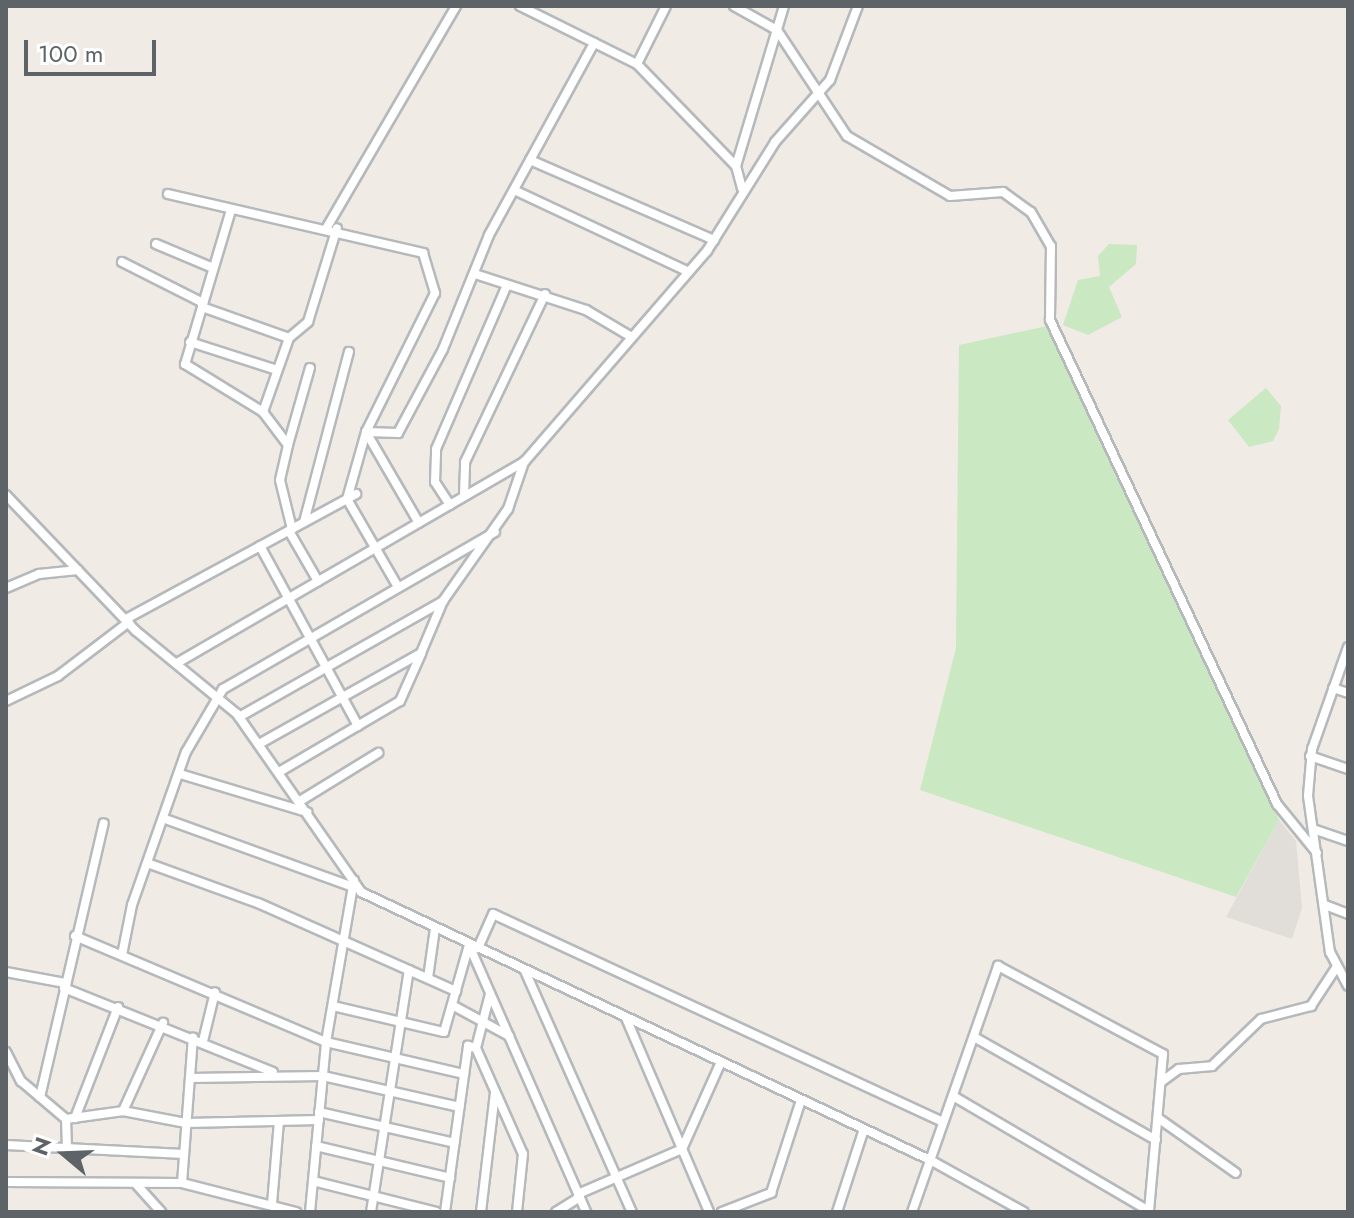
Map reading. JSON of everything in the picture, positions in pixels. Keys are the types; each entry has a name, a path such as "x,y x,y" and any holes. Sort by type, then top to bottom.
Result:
{"street":[{"path":"327,227 456,6"},
{"path":"520,6 637,64 736,166 742,188"},
{"path":"637,64 666,6"},
{"path":"734,6 777,30 821,92 847,136 950,196 1003,192 1031,212 1051,246 1050,320 1277,804 1317,853"},
{"path":"736,166 784,6"},
{"path":"279,772 400,701 443,601 495,532 525,461 714,240 742,188 821,92 858,6"},
{"path":"366,432 398,433 514,190 594,43"},
{"path":"530,160 714,240"},
{"path":"514,190 689,272"},
{"path":"168,194 231,210 337,228 423,253 435,293 366,432 347,499 398,587"},
{"path":"231,210 185,364 263,412 288,445"},
{"path":"263,412 289,338 308,322 337,228"},
{"path":"156,244 213,268"},
{"path":"122,262 202,305 289,338"},
{"path":"475,274 506,287 545,294 630,336"},
{"path":"450,505 435,482 436,449 506,287"},
{"path":"464,495 465,462 545,294"},
{"path":"190,342 277,370"},
{"path":"304,522 349,352"},
{"path":"310,368 288,445 280,491 290,530 318,581"},
{"path":"366,432 419,523"},
{"path":"177,663 525,461"},
{"path":"6,701 58,676 128,621 356,494"},
{"path":"6,495 128,621 216,701 239,717 361,892 930,1160 1024,1212"},
{"path":"122,955 132,905 168,820 180,774 223,689 495,532"},
{"path":"260,546 358,726"},
{"path":"6,588 39,574 78,570"},
{"path":"239,717 443,601"},
{"path":"1348,647 1310,756 1313,829 1325,905 1336,968 1348,986"},
{"path":"259,744 421,653"},
{"path":"1333,688 1348,693"},
{"path":"300,801 378,753"},
{"path":"1310,756 1348,769"},
{"path":"180,774 307,812"},
{"path":"168,820 354,884"},
{"path":"40,1097 75,936 104,823"},
{"path":"1313,829 1348,841"},
{"path":"150,864 344,941 456,991"},
{"path":"310,1212 326,1042 354,884"},
{"path":"1325,905 1348,914"},
{"path":"333,1006 444,1032 474,946 493,914 943,1122"},
{"path":"428,978 435,928"},
{"path":"75,936 215,992 326,1042 464,1074"},
{"path":"474,946 490,993 586,1212"},
{"path":"912,1212 998,966 1163,1054 1149,1211 953,1096"},
{"path":"1161,1082 1179,1069 1212,1066 1261,1019 1311,1006 1336,968"},
{"path":"371,1212 390,1091 390,1057 409,970"},
{"path":"524,970 632,1212"},
{"path":"6,972 64,985 163,1023 278,1074"},
{"path":"203,1041 215,992"},
{"path":"490,993 476,1048 523,1154 517,1212"},
{"path":"452,1005 509,1036"},
{"path":"67,1147 70,1118 118,1007"},
{"path":"625,1017 709,1212"},
{"path":"123,1111 163,1023"},
{"path":"182,1183 193,1037"},
{"path":"974,1037 1156,1140"},
{"path":"445,1212 468,1046 476,1048"},
{"path":"6,1052 40,1097 70,1118 123,1111 186,1123 279,1121 319,1116 455,1143"},
{"path":"556,1212 579,1195 682,1149 721,1062"},
{"path":"190,1078 278,1074 323,1076 460,1107"},
{"path":"481,1212 495,1091"},
{"path":"722,1212 771,1193 801,1100"},
{"path":"1158,1118 1236,1173"},
{"path":"272,1204 279,1121"},
{"path":"837,1212 864,1129"},
{"path":"6,1145 184,1154"},
{"path":"316,1146 450,1178"},
{"path":"313,1181 436,1212"},
{"path":"6,1182 182,1183 296,1212"},
{"path":"135,1183 161,1212"}],"shaded area":[{"path":"1279,820 1296,841 1302,908 1292,939 1226,917"}],"green space":[{"path":"1109,244 1137,245 1136,264 1109,287 1122,317 1088,335 1063,325 1078,280 1100,276 1098,256"},
{"path":"1047,326 1279,820 1236,897 920,790 956,648 959,345"},
{"path":"1266,388 1281,406 1279,429 1273,441 1249,447 1228,420"}]}
